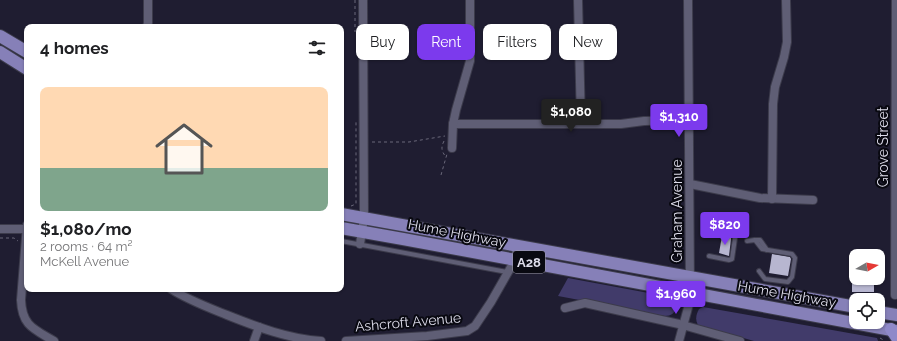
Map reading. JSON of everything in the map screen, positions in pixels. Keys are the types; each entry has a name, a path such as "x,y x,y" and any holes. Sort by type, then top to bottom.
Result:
{"highway":[{"path":"0,36 24,50"},
{"path":"0,52 24,67"},
{"name":"Hume Highway","path":"344,215 849,306"},
{"name":"Hume Highway","path":"344,229 690,292 895,333"},
{"path":"885,313 897,315"}],"street":[{"path":"148,0 148,24"},
{"path":"360,244 364,218 363,0"},
{"path":"452,148 453,124 470,61 470,0"},
{"path":"578,0 581,123"},
{"name":"Graham Avenue","path":"679,341 689,304 690,292 688,0"},
{"path":"772,199 773,104 775,87 787,42 786,0"},
{"name":"Grove Street","path":"896,0 896,295"},
{"path":"453,124 621,124 644,121 689,120"},
{"path":"690,184 760,198 813,200"},
{"path":"0,229 24,228"},
{"name":"Ashcroft Avenue","path":"346,341 427,336 467,331 475,326 491,302 515,260 517,246"},
{"path":"24,264 21,300 25,320 32,328 54,341"},
{"path":"177,292 195,302 258,327 292,336 321,341"},
{"path":"565,308 585,303 683,325 740,341"},
{"path":"254,341 258,327"}],"lane":[{"path":"708,232 716,231 733,234 735,238 732,259 729,260 710,256"},
{"path":"747,241 755,240 762,249 794,256 795,258 790,280 784,282 765,279 759,271"},
{"path":"344,241 507,272"}],"path":[{"path":"355,0 355,35"},
{"path":"371,142 409,142 445,135 441,148 446,157"},
{"path":"441,175 446,157 452,148"},
{"path":"356,173 356,204"},
{"path":"0,238 14,238 19,244"}],"shaded area":[{"path":"568,278 670,297 675,302 676,309 672,314 665,316 558,296"},
{"path":"703,307 877,338 878,341 754,341 698,325 696,321 697,315 699,309"}],"building":[{"path":"722,236 731,237 729,256 719,253"},
{"path":"772,254 790,257 791,259 788,276 769,273"},
{"path":"852,285 874,285 874,292 852,292"}]}
